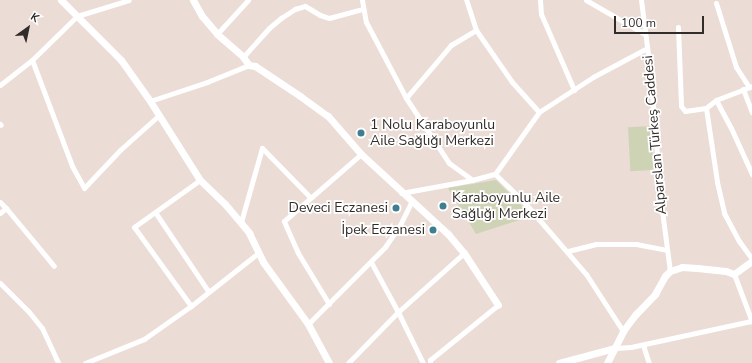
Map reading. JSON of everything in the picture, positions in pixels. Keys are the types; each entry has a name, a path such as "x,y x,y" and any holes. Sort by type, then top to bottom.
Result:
{"street":[{"path":"61,0 121,60 150,101 158,116 200,180 241,222 249,233 258,254 308,324 329,363"},
{"path":"0,85 32,60 77,16 129,0"},
{"path":"217,34 248,0"},
{"path":"302,0 305,6 329,18 362,9"},
{"path":"362,0 362,9 366,22 406,98 449,163 472,180"},
{"path":"466,0 476,30 512,82 539,112"},
{"path":"540,0 541,14 574,90"},
{"path":"586,0 645,34"},
{"name":"Alparslan Türkeş Caddesi","path":"641,0 666,250 670,271"},
{"path":"195,1 202,16 217,34 244,57 249,65"},
{"path":"716,3 736,67 748,87 752,112"},
{"path":"244,57 256,41 281,18 305,6"},
{"path":"678,27 681,106 686,111 706,108 716,100 748,87"},
{"path":"406,98 451,45 476,30"},
{"path":"401,193 472,180 495,174 539,112 574,90 592,76 647,48"},
{"path":"32,60 72,166 84,188 120,150 158,116"},
{"path":"150,101 208,82 249,65 255,66 328,116 361,154 401,193 448,234 464,253 498,305 430,360 430,363"},
{"path":"716,100 731,128 752,174"},
{"path":"706,108 717,182 724,213 739,241 752,260 734,274"},
{"path":"241,222 262,148 310,197"},
{"path":"329,304 298,253 284,221 361,154"},
{"path":"495,174 532,210 568,251 605,301 624,331"},
{"path":"191,306 134,226 200,180"},
{"path":"0,202 54,266"},
{"path":"308,324 385,247 400,225 411,202"},
{"path":"0,213 6,208"},
{"path":"155,212 208,291"},
{"path":"568,251 596,244 636,244 666,250"},
{"path":"348,363 398,312 464,253"},
{"path":"85,363 144,339 191,306 208,291 258,254"},
{"path":"371,262 423,363"},
{"path":"559,363 615,348 643,345 752,321 734,274 726,271 697,268 682,268 670,271 665,276 655,294 636,314 624,331 615,348 608,363"},
{"path":"0,283 29,312 42,328 58,363"},
{"path":"643,345 649,363"}],"green space":[{"path":"651,126 653,170 630,171 628,127"},
{"path":"496,180 532,216 476,234 448,188"}],"place":[{"name":"1 Nolu Karaboyunlu Aile Sağlığı Merkezi","path":"361,133"},
{"name":"Karaboyunlu Aile Sağlığı Merkezi","path":"443,206"},
{"name":"Deveci Eczanesi","path":"396,208"},
{"name":"İpek Eczanesi","path":"433,230"}]}
